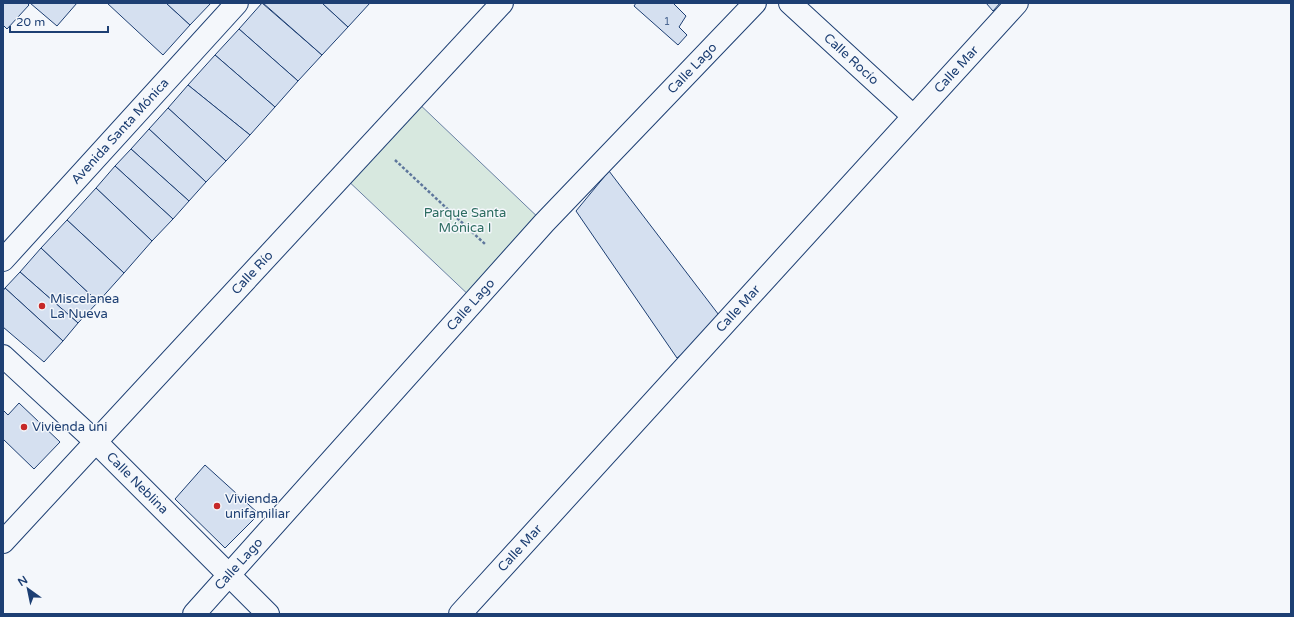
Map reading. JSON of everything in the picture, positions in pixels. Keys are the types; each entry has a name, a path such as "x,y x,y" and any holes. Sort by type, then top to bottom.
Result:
{"street":[{"name":"Avenida Santa Mónica","path":"3,260 238,3"},
{"name":"Calle Río","path":"3,542 502,3"},
{"name":"Calle Lago","path":"194,614 544,223 755,3"},
{"name":"Calle Rocío","path":"790,3 913,116"},
{"name":"Calle Mar","path":"460,614 1017,3"},
{"name":"Calle Neblina","path":"3,356 96,442 228,576 268,614"}],"path":[{"path":"375,141 507,265"}],"green space":[{"name":"Parque Santa Mónica I","path":"414,99 544,223 474,300 343,176"}],"building":[{"path":"3,3 27,3 29,5 7,29 3,25"},
{"path":"30,3 77,3 57,26"},
{"path":"107,3 166,3 190,25 163,55"},
{"path":"166,3 211,3 190,25"},
{"path":"262,3 322,55 298,81 239,29"},
{"path":"263,3 322,3 348,27 322,55"},
{"path":"322,3 370,3 348,27"},
{"path":"636,3 673,3 686,16 679,27 687,35 678,45 634,6"},
{"path":"986,3 1000,3 993,11"},
{"path":"239,29 298,81 275,107 215,55"},
{"path":"215,55 275,107 250,135 188,85"},
{"path":"188,85 250,135 226,161 168,108"},
{"path":"168,108 226,161 206,182 149,129"},
{"path":"149,129 206,182 189,201 131,149"},
{"path":"131,149 189,201 173,219 115,166"},
{"path":"115,166 173,219 152,241 96,188"},
{"path":"609,171 725,323 677,358 576,211"},
{"path":"96,188 152,241 124,273 67,220"},
{"path":"67,220 124,273 98,302 41,248"},
{"path":"41,248 98,302 78,323 20,272"},
{"name":"Miscelanea La Nueva","path":"20,272 78,323 63,341 5,288"},
{"path":"5,288 63,341 44,362 3,327 3,291"},
{"name":"Vivienda uni","path":"19,403 60,442 34,469 3,439 3,410 8,415"},
{"name":"Vivienda unifamiliar","path":"205,465 259,514 225,548 175,499"}],"place":[{"name":"Miscelanea La Nueva","path":"42,306"},
{"name":"Vivienda uni","path":"24,427"},
{"name":"Vivienda unifamiliar","path":"217,506"}]}
